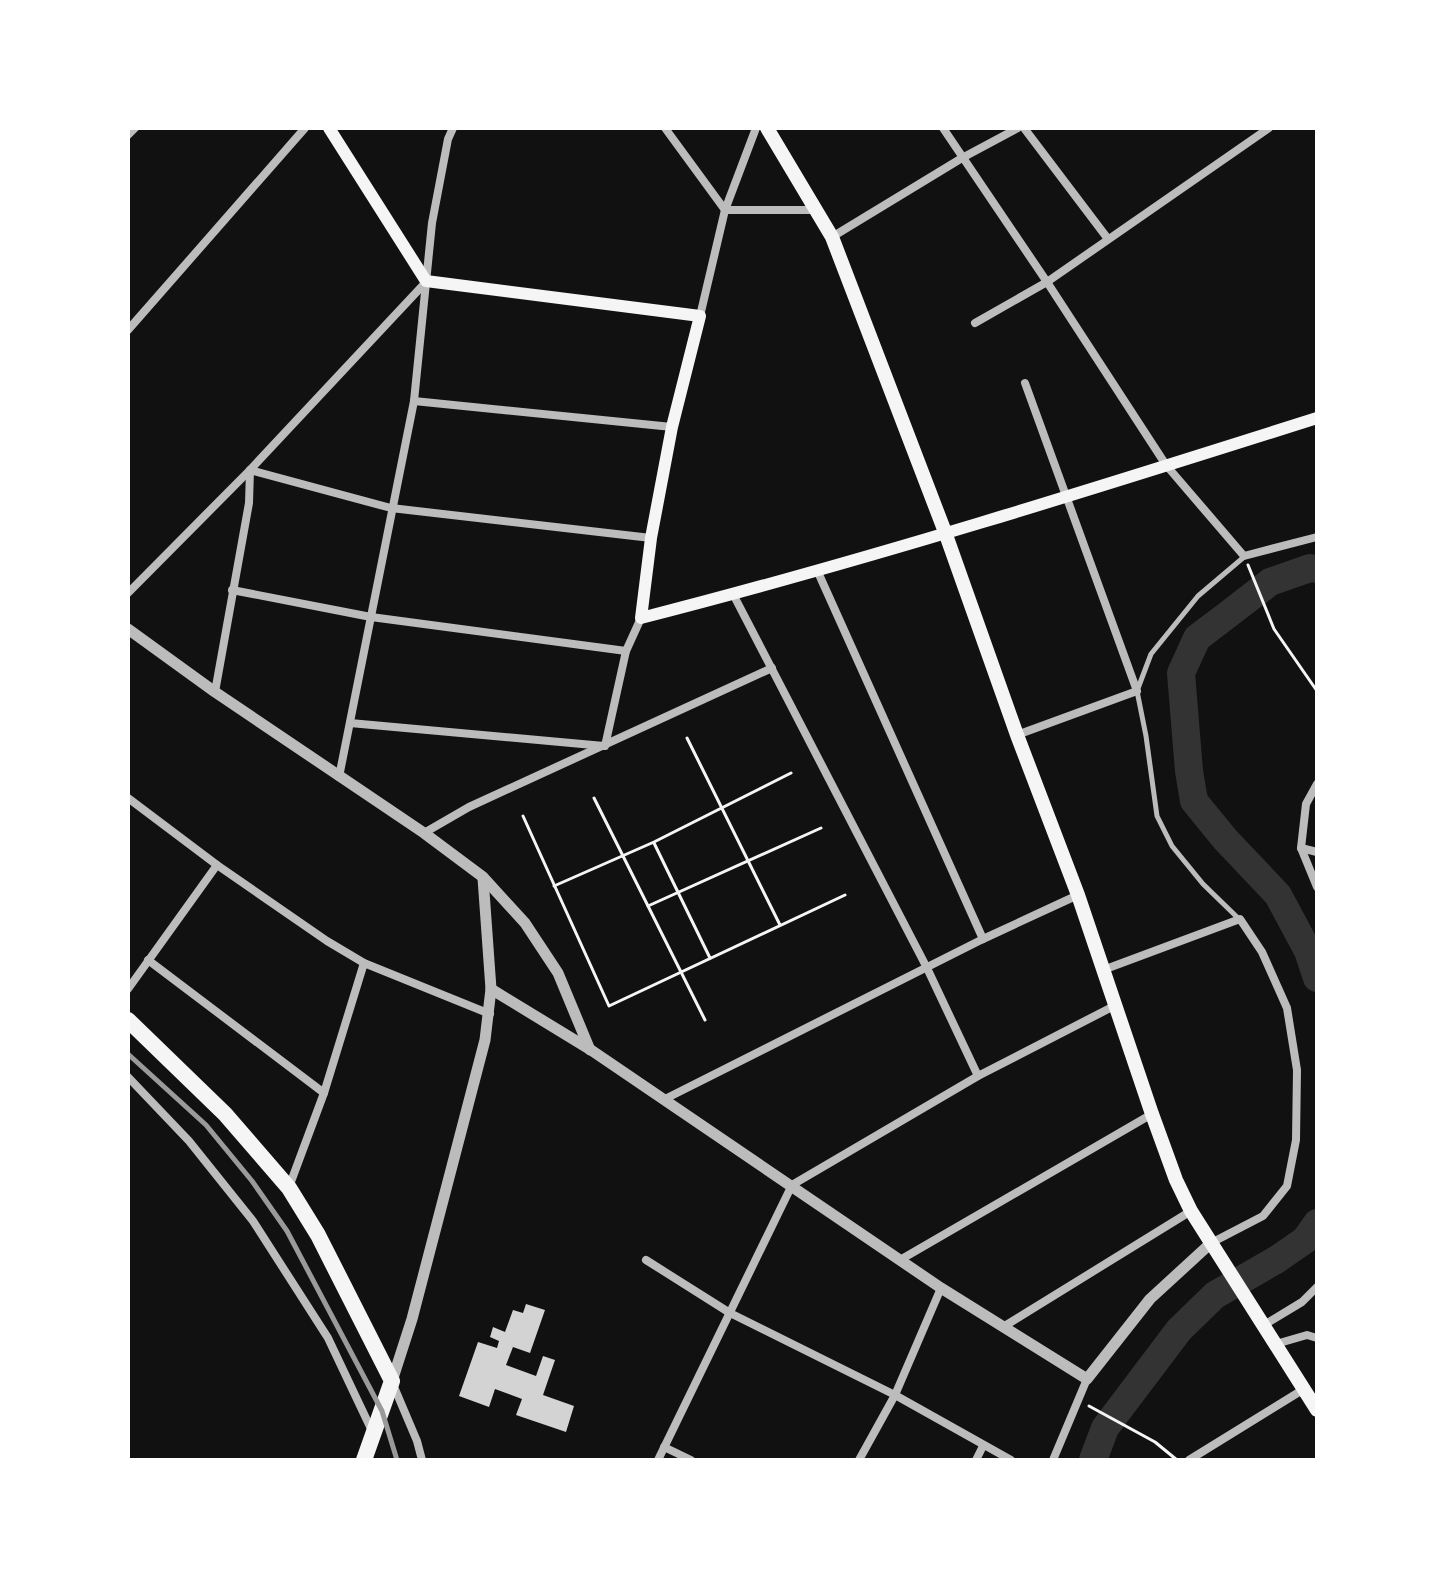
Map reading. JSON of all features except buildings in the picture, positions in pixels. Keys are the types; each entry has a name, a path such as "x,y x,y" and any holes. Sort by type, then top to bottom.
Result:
{"highway":[{"path":"128,1020 225,1114 289,1188 318,1235 392,1381 364,1460"}],"main road":[{"path":"329,128 426,281 700,316 672,427 651,538 641,618 817,570 1317,418"},
{"path":"767,128 832,237 945,532 1078,895 1176,1180 1191,1211 1317,1410"}],"street":[{"path":"128,135 135,128"},
{"path":"128,330 305,128"},
{"path":"339,777 414,401 432,223 448,139 453,128"},
{"path":"665,128 725,210"},
{"path":"700,316 725,210 756,128"},
{"path":"943,128 1166,465 1244,556 1317,537"},
{"path":"832,237 962,158 1021,128 1108,239"},
{"path":"975,323 1047,282 1269,128"},
{"path":"725,210 815,210"},
{"path":"128,593 250,470 426,281"},
{"path":"1017,735 1137,691 1025,383"},
{"path":"414,401 672,427"},
{"path":"250,470 391,508 651,538"},
{"path":"215,692 249,503 250,470"},
{"path":"817,570 983,939"},
{"path":"232,590 371,617 626,651"},
{"path":"733,594 927,968 978,1076"},
{"path":"605,746 626,651 641,618"},
{"path":"128,629 483,877 525,923 558,973 591,1050"},
{"path":"424,833 469,807 772,668"},
{"path":"350,723 605,746"},
{"path":"1317,784 1306,804 1301,848 1317,887"},
{"path":"128,798 217,865 327,941 364,963 490,1014"},
{"path":"1301,848 1317,852"},
{"path":"128,989 217,865"},
{"path":"422,1460 392,1381 416,1304 490,1014 483,877"},
{"path":"663,1100 983,939 1078,895"},
{"path":"1053,1460 1087,1379 1150,1299 1211,1243 1263,1216 1287,1186 1296,1140 1297,1070 1287,1008 1262,952 1240,919 1103,970"},
{"path":"148,960 324,1093"},
{"path":"289,1188 324,1093 364,963"},
{"path":"491,989 591,1050 941,1288 1087,1379"},
{"path":"658,1460 792,1185 978,1076 1116,1005"},
{"path":"128,1077 189,1141 253,1221 328,1338 374,1434"},
{"path":"900,1260 1152,1114"},
{"path":"1003,1327 1191,1211"},
{"path":"646,1260 730,1313 895,1395 1011,1460"},
{"path":"1264,1325 1302,1302 1317,1287"},
{"path":"859,1460 895,1395 941,1288"},
{"path":"1276,1344 1307,1335 1317,1338"},
{"path":"1189,1460 1304,1389"},
{"path":"976,1460 983,1446"},
{"path":"664,1447 691,1460"}],"lane":[{"path":"1240,919 1203,884 1172,846 1157,816 1137,691 1151,654 1198,596 1244,556"}],"path":[{"path":"1251,573 1274,629 1317,691"},
{"path":"687,738 780,925"},
{"path":"554,886 654,842 791,773"},
{"path":"594,798 705,1020"},
{"path":"523,816 609,1006 845,895"},
{"path":"648,906 821,828"},
{"path":"654,842 710,958"},
{"path":"1101,1411 1155,1442 1177,1460"}],"waterway":[{"path":"1317,569 1310,568 1270,582 1197,638 1181,673 1194,801 1278,895 1308,951 1317,978"},
{"path":"1093,1460 1105,1428 1179,1330 1215,1295 1305,1240 1317,1223"}],"railway":[{"path":"128,1054 206,1125 252,1181 287,1231 382,1411 397,1460"}]}
